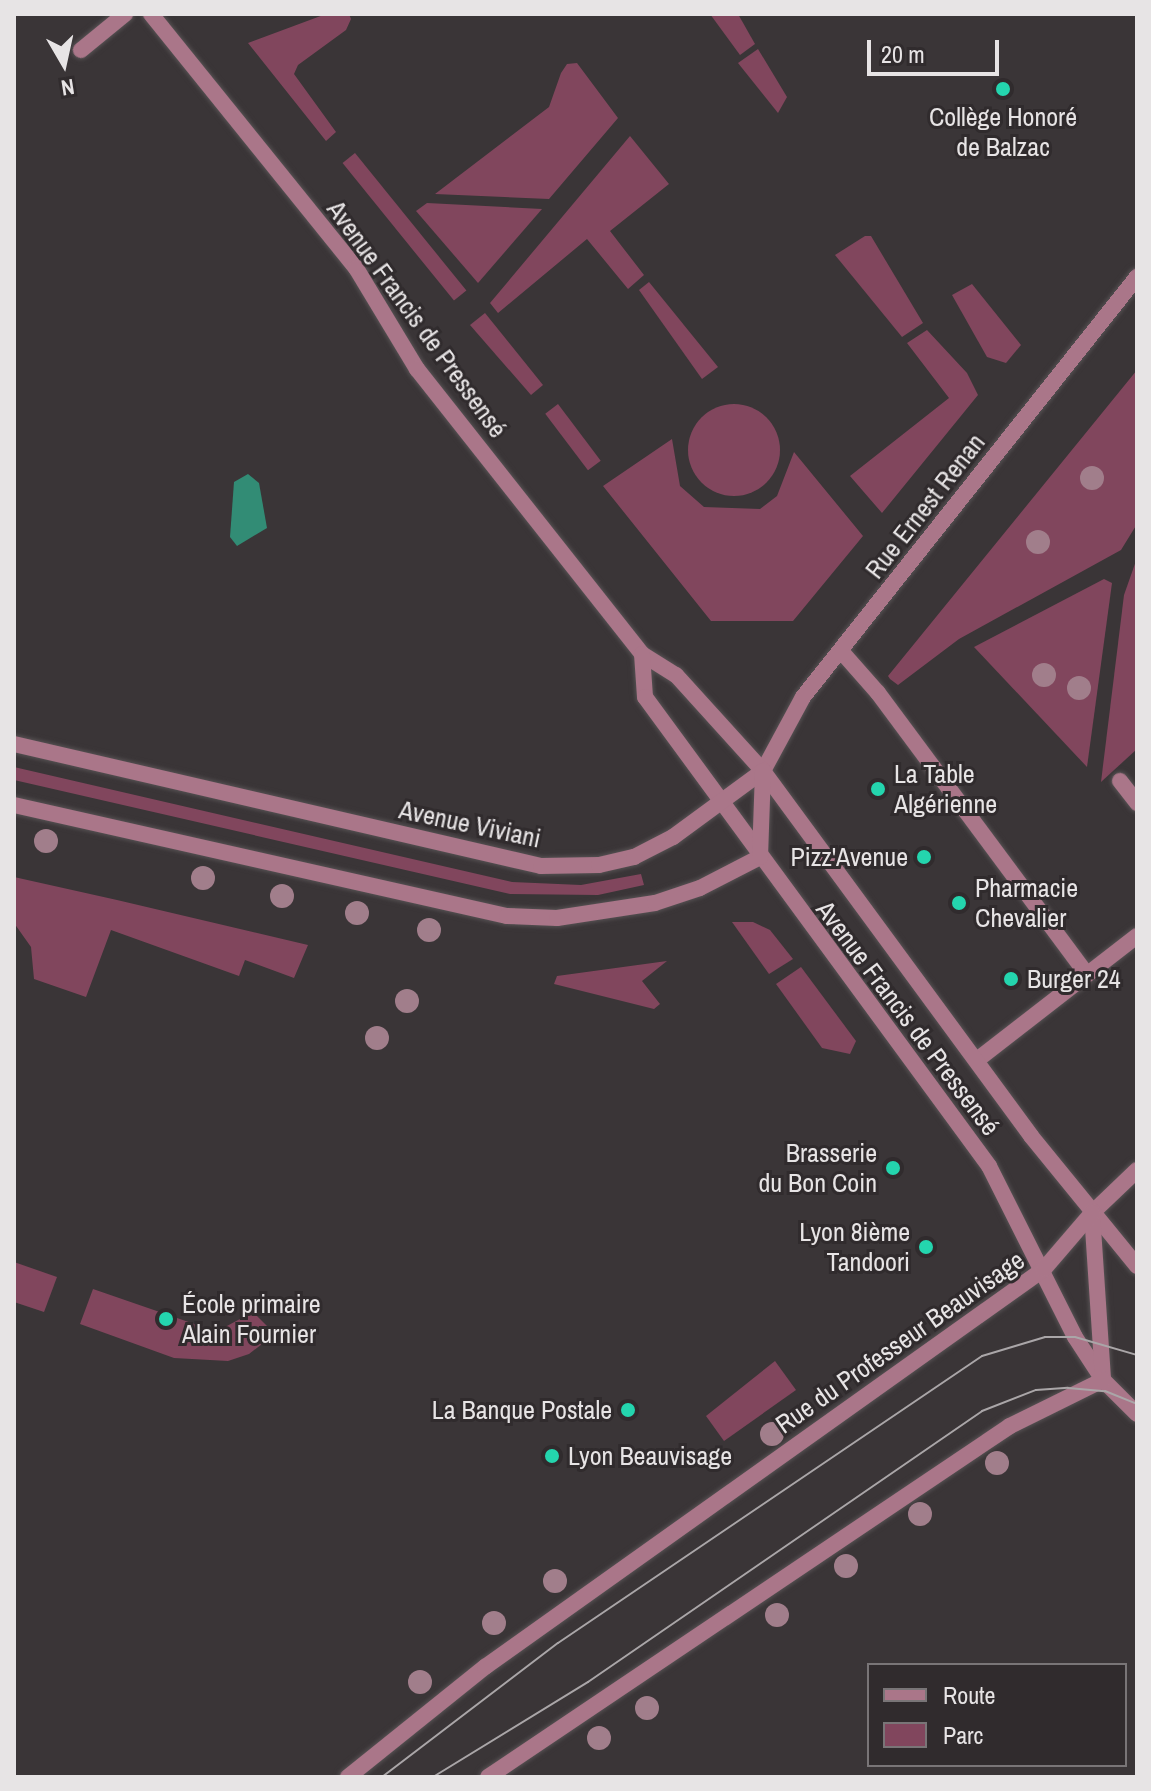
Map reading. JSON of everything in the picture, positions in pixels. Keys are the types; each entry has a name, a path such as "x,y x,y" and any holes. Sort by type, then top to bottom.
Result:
{"street":[{"path":"81,50 125,14"},
{"name":"Avenue Francis de Pressensé","path":"151,14 356,268 417,369 642,654 676,675 763,771 1092,1213 1137,1266"},
{"name":"Rue Ernest Renan","path":"763,771 803,697 1137,277"},
{"path":"841,651 878,693 1087,974"},
{"name":"Avenue Francis de Pressensé","path":"642,654 645,697 989,1166 1044,1269 1075,1337 1103,1380 1137,1414"},
{"name":"Avenue Viviani","path":"14,744 541,866 599,865 634,857 673,837 763,771"},
{"path":"14,805 507,916 557,918 655,903 700,888 760,857 763,771"},
{"path":"1120,781 1137,803"},
{"path":"977,1060 1137,936"},
{"name":"Rue du Professeur Beauvisage","path":"348,1777 485,1667 1044,1269 1092,1213 1137,1170"},
{"path":"488,1777 1010,1426 1103,1380 1092,1213"}],"green space":[{"path":"326,14 349,14 351,19 346,30 298,65 294,74 336,132 326,141 248,43"},
{"path":"710,14 738,14 755,44 740,55"},
{"path":"758,49 787,97 778,113 738,63"},
{"path":"577,63 618,118 549,199 435,194 549,107 561,73 567,64"},
{"path":"630,136 669,184 610,231 644,275 628,289 587,239 498,313 490,303"},
{"path":"355,153 466,291 454,301 343,163"},
{"path":"427,203 542,209 478,283 416,211"},
{"path":"865,236 871,236 923,323 902,337 835,255"},
{"path":"649,282 718,367 702,379 639,290"},
{"path":"972,284 1021,345 1006,363 987,357 952,295"},
{"path":"485,313 543,385 531,395 470,325"},
{"path":"927,330 967,373 978,395 882,513 850,476 949,398 907,343"},
{"path":"1137,370 1137,524 1121,550 959,639 898,685 890,679 888,676"},
{"path":"558,404 601,461 588,470 545,414"},
{"path":"734,404 752,408 766,418 776,432 780,450 776,468 766,482 752,492 734,496 716,492 702,482 692,468 688,450 692,432 702,418 716,408"},
{"path":"672,439 680,486 704,507 760,509 777,496 794,452 863,536 793,621 711,621 603,486"},
{"path":"1137,558 1137,749 1101,782 1124,595"},
{"path":"1104,579 1112,583 1087,767 974,647"},
{"path":"14,767 512,882 581,885 641,874 644,885 598,895 510,894 14,780"},
{"path":"14,877 308,945 294,978 245,960 239,976 111,930 86,997 34,979 31,947 14,923"},
{"path":"732,922 753,922 770,930 793,959 769,974"},
{"path":"667,961 642,981 660,1004 654,1009 554,984 557,976"},
{"path":"801,967 856,1041 850,1054 822,1048 776,984"},
{"path":"14,1262 57,1277 44,1312 14,1302"},
{"path":"93,1289 206,1328 225,1327 253,1312 275,1334 249,1354 228,1361 174,1358 80,1324"},
{"path":"775,1361 796,1390 724,1441 706,1416"}],"shaded area":[{"path":"248,474 259,483 267,528 237,546 230,537 234,482"}],"tram line":[{"path":"382,1777 558,1643 982,1356 1045,1337 1075,1337 1137,1355"},
{"path":"433,1777 588,1682 982,1411 1036,1390 1068,1388 1105,1391 1137,1404"}],"place":[{"name":"Collège Honoré de Balzac","path":"1003,89"},
{"name":"La Table Algérienne","path":"878,789"},
{"name":"Pizz'Avenue","path":"924,857"},
{"name":"Pharmacie Chevalier","path":"959,903"},
{"name":"Burger 24","path":"1011,979"},
{"name":"Brasserie du Bon Coin","path":"893,1168"},
{"name":"Lyon 8ième Tandoori","path":"926,1247"},
{"name":"École primaire Alain Fournier","path":"166,1319"},
{"name":"La Banque Postale","path":"628,1410"},
{"name":"Lyon Beauvisage","path":"552,1456"}]}
